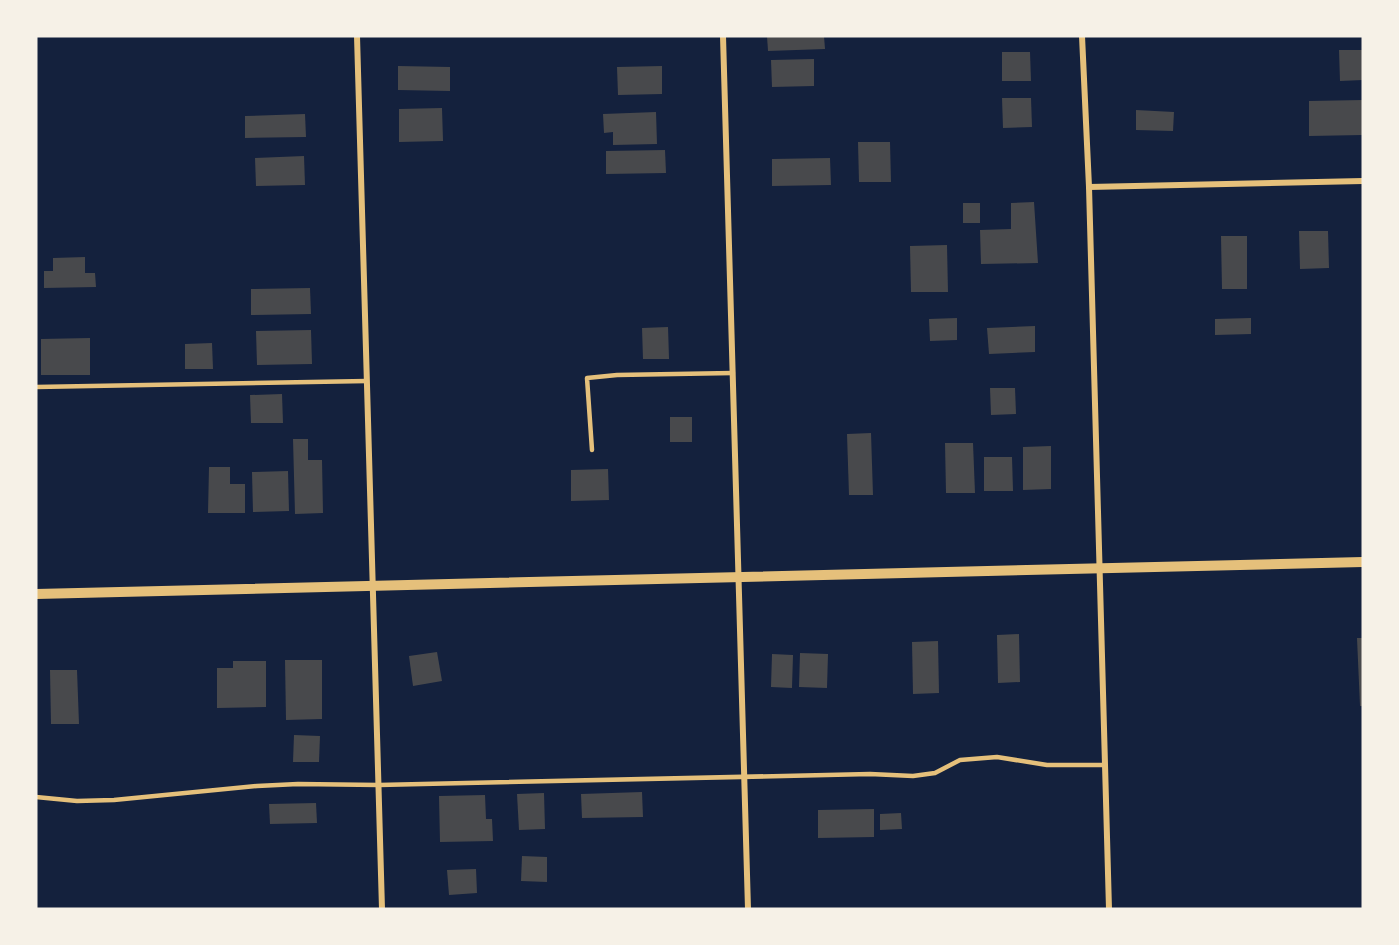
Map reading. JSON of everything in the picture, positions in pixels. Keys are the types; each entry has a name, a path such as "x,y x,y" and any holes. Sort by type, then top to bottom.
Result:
{"street":[{"path":"357,36 382,909"},
{"path":"723,36 748,909"},
{"path":"1083,36 1109,909"},
{"path":"1089,187 1363,181"},
{"path":"36,594 1363,562"}],"lane":[{"path":"592,450 588,378 733,373"},
{"path":"36,387 367,381"},
{"path":"36,796 76,801 114,800 298,784 379,785 870,774 913,776 935,773 960,760 997,757 1047,765 1105,765"}],"building":[{"path":"767,36 824,36 825,49 768,51"},
{"path":"1339,50 1363,50 1363,80 1340,81"},
{"path":"1002,52 1030,52 1031,81 1002,81"},
{"path":"814,59 814,86 772,87 771,60"},
{"path":"398,66 450,67 450,91 398,90"},
{"path":"662,66 662,94 618,95 617,67"},
{"path":"1002,98 1031,98 1032,127 1003,128"},
{"path":"1363,100 1363,135 1309,136 1309,101"},
{"path":"442,108 443,141 399,142 399,109"},
{"path":"1136,110 1174,112 1173,131 1136,130"},
{"path":"656,112 657,144 613,145 613,132 604,133 603,114"},
{"path":"305,114 306,137 245,138 245,116"},
{"path":"858,142 890,142 891,182 859,182"},
{"path":"665,150 666,173 606,174 606,151"},
{"path":"304,156 305,185 256,186 255,158"},
{"path":"830,158 831,185 772,186 772,159"},
{"path":"1034,202 1038,263 981,264 980,230 1011,229 1011,203"},
{"path":"963,203 980,203 980,223 963,223"},
{"path":"1299,231 1328,231 1329,268 1300,269"},
{"path":"1221,236 1247,236 1247,289 1222,289"},
{"path":"947,245 948,292 911,292 910,246"},
{"path":"85,257 85,273 95,273 96,287 44,288 44,271 53,271 53,258"},
{"path":"310,288 311,314 251,315 251,289"},
{"path":"957,318 957,340 930,341 929,319"},
{"path":"1251,318 1251,334 1215,335 1215,319"},
{"path":"1035,326 1035,352 989,354 987,328"},
{"path":"668,327 669,359 643,359 642,328"},
{"path":"311,330 312,364 257,365 256,331"},
{"path":"90,338 90,375 41,375 41,339"},
{"path":"212,343 213,369 185,369 185,344"},
{"path":"990,388 1015,388 1016,414 991,415"},
{"path":"282,394 283,423 251,423 250,395"},
{"path":"670,417 692,417 692,442 670,442"},
{"path":"871,433 873,495 849,495 847,434"},
{"path":"293,439 308,439 308,460 322,460 323,513 295,514"},
{"path":"945,443 973,443 975,493 946,493"},
{"path":"1051,446 1051,489 1023,490 1023,447"},
{"path":"984,457 1012,457 1013,491 984,491"},
{"path":"209,467 230,467 230,484 245,484 245,513 208,513"},
{"path":"608,469 609,500 571,501 571,470"},
{"path":"288,471 289,511 253,512 252,472"},
{"path":"1019,634 1020,682 998,683 997,635"},
{"path":"1357,638 1363,638 1363,706 1360,706"},
{"path":"938,641 939,693 913,694 912,642"},
{"path":"437,652 442,681 413,686 409,656"},
{"path":"800,653 828,654 827,688 799,687"},
{"path":"772,654 793,655 792,688 771,687"},
{"path":"285,660 322,660 322,719 286,720"},
{"path":"233,661 266,661 266,707 217,708 217,668 233,668"},
{"path":"50,670 77,670 79,724 51,724"},
{"path":"294,735 320,736 319,762 293,762"},
{"path":"642,792 643,817 582,818 581,794"},
{"path":"544,793 545,829 519,830 517,794"},
{"path":"485,795 486,819 492,819 493,841 440,842 439,796"},
{"path":"316,803 317,823 270,824 269,804"},
{"path":"874,809 874,837 818,838 818,810"},
{"path":"901,813 902,829 880,830 880,814"},
{"path":"522,856 547,857 547,882 521,881"},
{"path":"476,869 477,893 449,895 447,870"}]}
